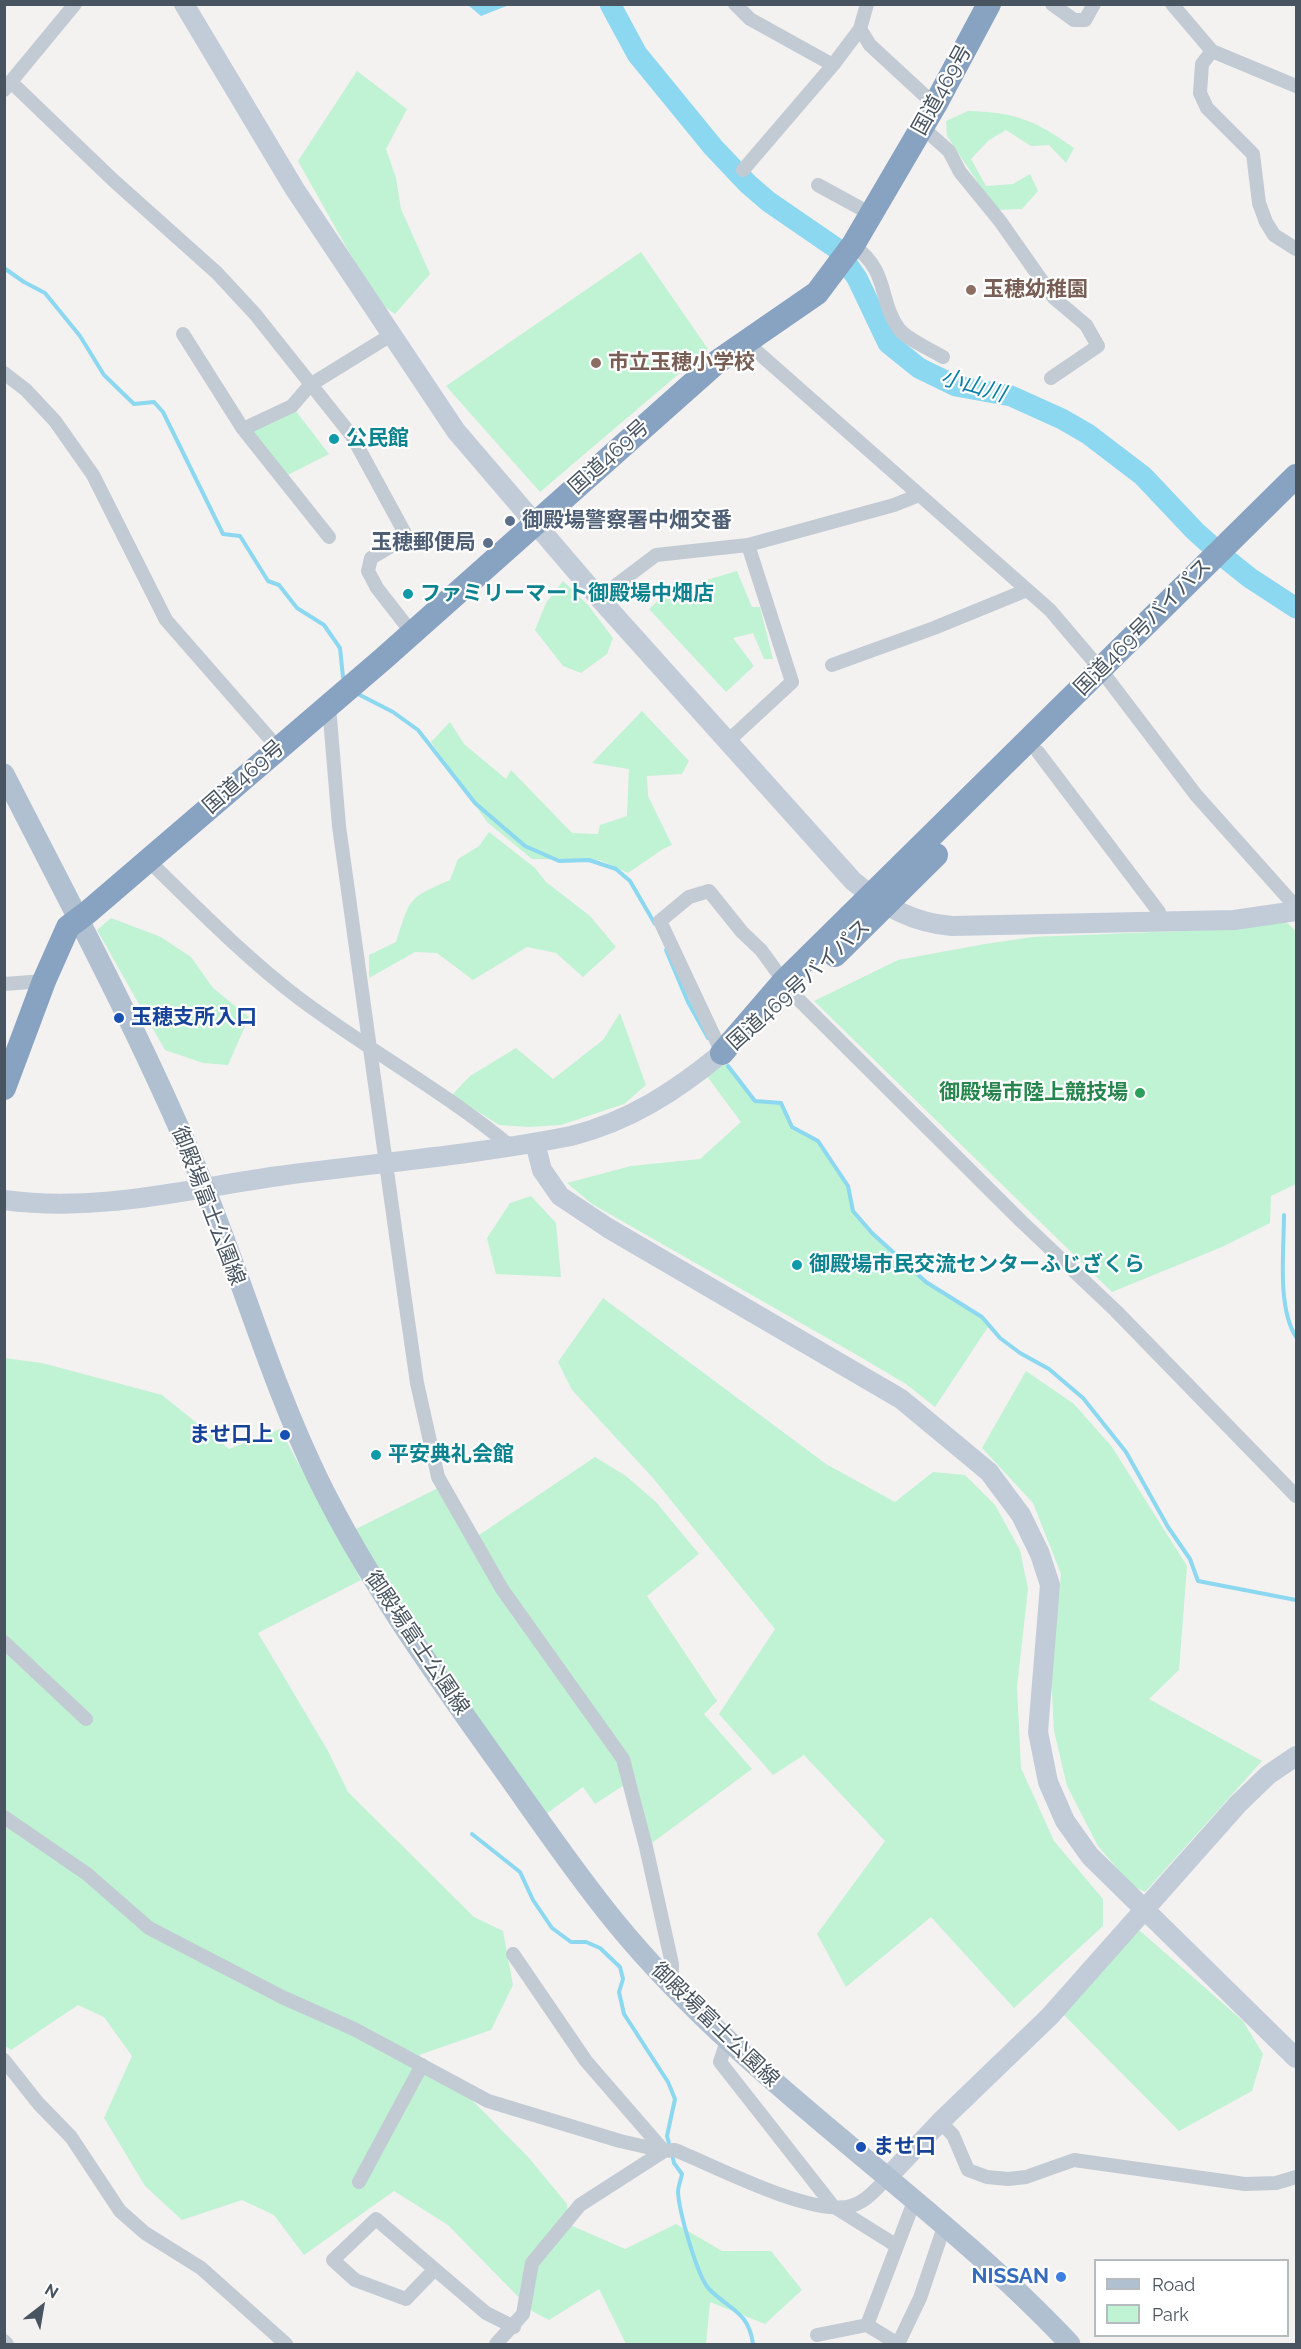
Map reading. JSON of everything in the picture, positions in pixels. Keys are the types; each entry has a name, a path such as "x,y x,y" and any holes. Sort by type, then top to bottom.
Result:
{"highway":[{"name":"国道469号","path":"4,1088 44,981 68,927 77,918 88,912 328,706 717,362 817,293 846,254 871,213 935,105 989,4"},
{"name":"国道469号バイパス","path":"879,901 1226,553 1296,476"},
{"name":"国道469号バイパス","path":"1226,553 1296,491"},
{"name":"国道469号バイパス","path":"722,1053 1038,752 1105,675"}],"main road":[{"name":"御殿場富士公園線","path":"4,774 147,1053 204,1187 288,1413 320,1483 359,1557 411,1640 576,1871 665,1981 727,2041 999,2272 1070,2344"}],"street":[{"path":"75,4 8,86 217,273 255,314 352,436 407,537 371,558 368,571 376,588 412,633"},
{"path":"184,4 294,188 456,431 599,598 853,881 879,901 925,922 952,926 1234,920 1296,909"},
{"path":"735,4 750,19 833,65"},
{"path":"743,170 833,65 860,29 867,4"},
{"path":"1052,4 1074,20 1085,20 1094,4"},
{"path":"1172,4 1212,51 1296,86"},
{"path":"860,29 870,45 935,105"},
{"path":"1212,51 1202,64 1200,93 1207,108 1253,154 1259,202 1266,222 1274,235 1296,249"},
{"path":"922,127 949,151 960,172 999,221 1054,298 1086,325 1098,345 1051,378"},
{"path":"818,185 871,213"},
{"path":"846,254 864,253 882,279 900,331 943,357"},
{"path":"183,334 243,429 329,537"},
{"path":"243,429 292,405 310,385 391,335"},
{"path":"745,341 1050,610 1105,675 1196,795 1296,909"},
{"path":"4,373 26,390 55,421 93,475 166,620 278,748"},
{"path":"599,598 656,555 748,545 894,505 919,495"},
{"path":"728,742 792,682 748,545"},
{"path":"832,665 934,628 1027,590"},
{"path":"328,706 339,826 372,1048 417,1383 438,1477 502,1589 623,1759 646,1847 672,1964 672,1975 665,1981"},
{"path":"1038,752 1159,912 1161,920"},
{"path":"148,860 243,953 299,998 510,1146"},
{"path":"4,1200 46,1206 112,1203 204,1187 535,1143 600,1129 625,1118 673,1090 722,1053 660,921 689,897 709,891 789,987 1021,1221 1116,1311 1296,1496"},
{"path":"4,984 44,981"},
{"path":"535,1143 542,1170 560,1196 608,1228 893,1394 989,1472 1021,1515 1040,1554 1050,1585 1038,1732 1048,1782 1065,1821 1090,1856 1296,2058"},
{"path":"4,1642 86,1719"},
{"path":"4,1817 87,1875 149,1928 422,2066 488,2102 620,2141 664,2151 675,2150 794,2199 848,2207 865,2200 940,2122 1050,2016 1238,1804 1268,1775 1296,1756"},
{"path":"513,1954 586,2061 664,2151"},
{"path":"727,2041 720,2062 833,2206 897,2246"},
{"path":"4,2060 38,2103 71,2137 120,2211 146,2233 201,2268 286,2344"},
{"path":"359,2182 422,2066"},
{"path":"940,2122 953,2135 968,2170 987,2177 1008,2179 1026,2177 1074,2160 1245,2184 1276,2183 1296,2177"},
{"path":"496,2344 514,2327 523,2314 532,2263 580,2205 664,2151"},
{"path":"867,2325 915,2199"},
{"path":"434,2270 406,2299 355,2280 333,2260 376,2219 486,2313 514,2327"},
{"path":"817,2335 867,2325 898,2344 920,2298 945,2224"}],"green space":[{"path":"357,71 407,109 386,149 396,178 401,209 430,274 395,314 377,302 298,161"},
{"path":"968,111 999,113 1024,119 1074,148 1066,163 1049,145 1031,146 1006,130 989,140 971,159 986,186 1013,184 1030,174 1038,191 1022,209 996,210 947,136 946,121"},
{"path":"641,252 708,349 540,492 446,386"},
{"path":"292,406 329,454 282,478 243,429"},
{"path":"737,571 752,607 760,607 773,659 764,659 753,633 733,638 754,666 726,692 649,609 681,580 686,586"},
{"path":"563,581 588,605 613,638 607,654 581,673 563,666 535,630 546,603"},
{"path":"642,711 689,761 682,774 647,776 648,796 672,845 628,873 600,860 532,859 487,822 431,742 450,722 464,744 506,779 511,770 572,833 598,834 600,825 627,816 629,769 592,763"},
{"path":"489,832 535,868 546,882 590,916 616,947 583,977 556,953 527,947 473,980 437,953 415,952 369,978 369,955 396,942 412,902 418,896 450,880 458,859 479,846"},
{"path":"111,918 161,937 191,957 213,988 249,1017 228,1065 203,1063 165,1050 97,930"},
{"path":"1285,921 1296,931 1296,1184 1271,1196 1270,1223 1222,1247 1112,1292 814,1001 898,960 985,944 1033,937 1230,929"},
{"path":"620,1013 646,1085 624,1104 561,1125 529,1127 499,1125 452,1095 470,1076 516,1048 553,1079 603,1040"},
{"path":"722,1060 755,1101 781,1103 792,1127 818,1141 848,1186 853,1211 872,1233 913,1272 990,1324 935,1407 906,1384 857,1355 592,1204 567,1183 631,1166 700,1159 741,1122 706,1075"},
{"path":"531,1196 556,1223 561,1277 496,1274 487,1238 510,1203"},
{"path":"603,1298 826,1464 895,1502 933,1472 965,1475 995,1505 1020,1550 1028,1589 1017,1687 1021,1768 1054,1841 1103,1899 1103,1926 1014,2008 931,1917 846,1987 817,1934 885,1841 804,1755 773,1775 719,1714 775,1629 653,1478 572,1390 558,1362"},
{"path":"4,1358 42,1363 162,1395 229,1449 280,1429 361,1580 258,1633 328,1751 348,1792 474,1917 503,1931 513,1985 491,2030 419,2055 476,2104 529,2158 567,2204 568,2224 625,2249 676,2224 722,2251 771,2251 802,2290 765,2324 710,2302 706,2344 626,2344 599,2289 549,2320 532,2311 448,2225 394,2191 304,2255 274,2215 242,2200 182,2220 145,2186 104,2118 132,2056 104,2017 78,2005 11,2050 5,2046"},
{"path":"1026,1371 1074,1404 1112,1447 1187,1566 1179,1670 1149,1699 1262,1761 1145,1892 1131,1885 1098,1846 1067,1786 1054,1731 1051,1677 1061,1574 1033,1503 982,1448"},
{"path":"595,1457 626,1476 656,1502 699,1554 647,1596 717,1701 704,1714 752,1769 652,1843 635,1778 595,1804 583,1787 546,1814 410,1624 356,1529 440,1487 470,1541"},
{"path":"1139,1930 1243,2021 1263,2054 1252,2091 1179,2131 1063,2014"}],"water":[{"path":"468,5 509,5 481,16"}],"waterway":[{"name":"小山川","path":"610,4 637,54 713,147 748,184 769,202 836,248 857,278 888,343 919,368 956,386 1011,396 1062,419 1088,434 1143,476 1195,531 1225,558 1250,578 1296,608"},
{"path":"4,268 45,293 80,336 104,375 134,404 154,402 163,412 223,534 240,536 268,581 279,585 297,608 324,625 340,648 343,677"},
{"path":"358,694 393,712 418,730 475,803 525,846 559,861 589,860 616,869 630,881 655,924"},
{"path":"666,950 688,1002 708,1038"},
{"path":"728,1066 755,1101 781,1103 792,1127 818,1141 848,1186 853,1211 872,1233 926,1282 982,1317 1000,1338 1020,1353 1049,1369 1083,1398 1126,1452 1168,1527 1190,1559 1198,1581 1296,1600"},
{"path":"1284,1215 1284,1295 1290,1325 1296,1337"},
{"path":"472,1834 520,1872 533,1900 552,1928 571,1942 586,1942 600,1948 620,1967 623,1979 619,1992 624,2014 668,2082 675,2099 667,2136 670,2147"},
{"path":"672,2154 674,2163 682,2174 678,2190 679,2201 689,2243 699,2271 709,2289 743,2318 751,2333 753,2344"}],"place":[{"name":"玉穂幼稚園","path":"971,290"},
{"name":"市立玉穂小学校","path":"596,363"},
{"name":"公民館","path":"334,439"},
{"name":"御殿場警察署中畑交番","path":"510,521"},
{"name":"玉穂郵便局","path":"488,543"},
{"name":"ファミリーマート御殿場中畑店","path":"408,594"},
{"name":"玉穂支所入口","path":"119,1018"},
{"name":"御殿場市陸上競技場","path":"1140,1093"},
{"name":"御殿場市民交流センターふじざくら","path":"797,1265"},
{"name":"ませ口上","path":"285,1435"},
{"name":"平安典礼会館","path":"376,1455"},
{"name":"ませ口","path":"861,2147"},
{"name":"NISSAN","path":"1061,2277"}]}
